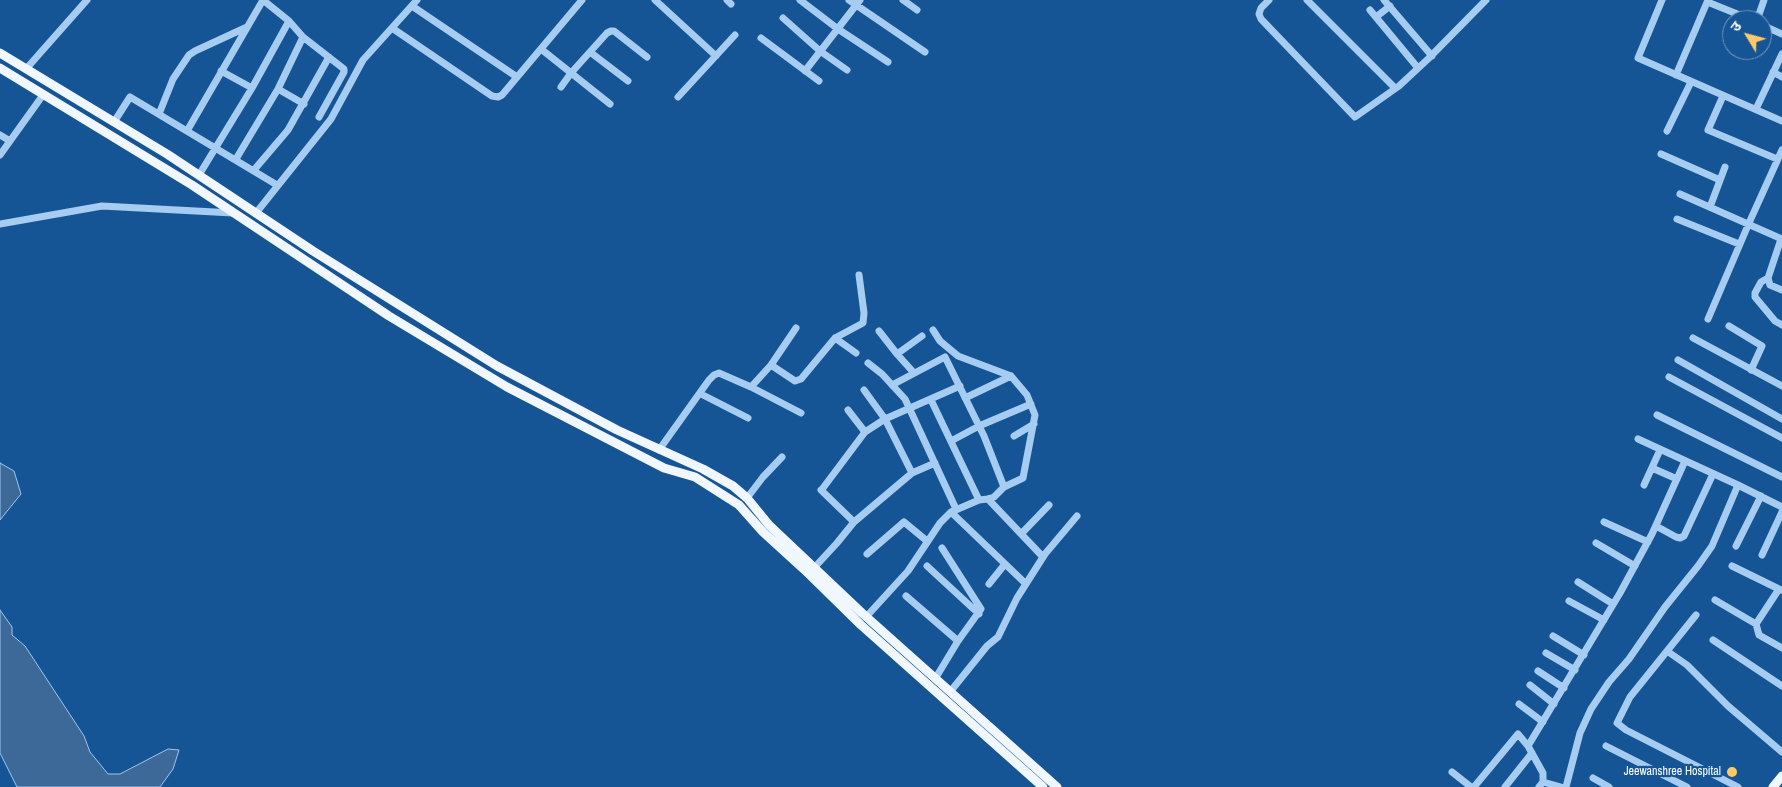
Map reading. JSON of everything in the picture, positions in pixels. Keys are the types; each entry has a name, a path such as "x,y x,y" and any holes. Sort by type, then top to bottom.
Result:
{"main road":[{"path":"0,52 167,154 313,252 497,366 617,430 724,480 740,491 770,525 814,568 828,588 861,625 1043,787"},
{"path":"0,68 192,184 389,316 507,387 664,468 695,477 739,505 763,532 828,588 866,617 1057,787"},
{"path":"265,232 270,223"},
{"path":"1773,787 1782,776"}],"street":[{"path":"26,69 87,0"},
{"path":"187,130 263,0 289,21 303,37 342,66 344,72 319,117"},
{"path":"392,28 492,96 502,95 582,0"},
{"path":"655,0 716,56"},
{"path":"800,0 838,29 888,62"},
{"path":"849,0 858,2 925,52"},
{"path":"904,0 917,10"},
{"path":"1269,0 1261,8 1259,14 1261,19 1355,117 1395,88 1432,56 1486,0"},
{"path":"1307,0 1395,88"},
{"path":"1384,0 1432,56"},
{"path":"1662,0 1638,58 1782,121"},
{"path":"1676,75 1708,0 1710,3 1727,10"},
{"path":"805,71 858,2"},
{"path":"256,213 330,119 363,60 415,3 517,77"},
{"path":"1376,17 1390,6"},
{"path":"1370,10 1418,68"},
{"path":"782,18 820,51 847,70"},
{"path":"199,175 252,88 289,21"},
{"path":"159,114 172,80 189,55 247,27"},
{"path":"561,87 571,73 607,33 611,31 614,31 647,57"},
{"path":"678,97 735,35"},
{"path":"236,159 278,89 303,37"},
{"path":"761,38 819,81"},
{"path":"541,49 610,104"},
{"path":"590,52 628,81"},
{"path":"1756,109 1782,54"},
{"path":"254,170 288,130 329,57"},
{"path":"221,71 252,88"},
{"path":"1774,72 1782,77"},
{"path":"1667,131 1691,82"},
{"path":"278,89 304,104"},
{"path":"0,155 43,95"},
{"path":"1723,96 1708,130 1777,159"},
{"path":"114,122 130,97 277,185"},
{"path":"0,135 10,141"},
{"path":"1708,319 1748,223 1782,150"},
{"path":"1661,154 1720,180"},
{"path":"1710,207 1725,167"},
{"path":"1680,194 1782,239 1768,278 1770,285 1782,290"},
{"path":"0,224 102,206 235,213"},
{"path":"1677,219 1739,244"},
{"path":"771,365 795,381 801,379 835,338 864,323 859,275"},
{"path":"1768,278 1761,282 1755,297 1775,321 1782,325"},
{"path":"1729,326 1762,346 1751,370"},
{"path":"752,387 771,365 796,328"},
{"path":"866,617 908,571 940,523 954,510 979,500 988,499 1004,486 1023,478 1035,415 1028,394 1011,376 958,356 940,341 933,330"},
{"path":"879,331 914,373"},
{"path":"897,354 922,336"},
{"path":"835,338 856,353"},
{"path":"1694,338 1782,386"},
{"path":"892,385 945,357 979,426 1004,486"},
{"path":"1678,360 1782,419"},
{"path":"868,363 882,374 904,399 935,463 954,510 1026,584"},
{"path":"660,450 714,375 719,373 752,387 800,414"},
{"path":"966,398 1011,376"},
{"path":"1669,377 1782,438"},
{"path":"854,522 822,489 866,432 885,419 960,386"},
{"path":"864,390 885,419 912,473"},
{"path":"701,394 748,418"},
{"path":"931,400 979,500"},
{"path":"951,441 979,426 1032,404"},
{"path":"848,410 866,432"},
{"path":"1657,416 1782,477"},
{"path":"1014,436 1034,424"},
{"path":"1638,439 1782,507"},
{"path":"1644,485 1660,450"},
{"path":"747,498 782,457"},
{"path":"1528,746 1584,655 1635,566 1656,526 1685,461"},
{"path":"814,568 837,544 854,522 912,473 935,463"},
{"path":"1652,468 1677,479"},
{"path":"1656,526 1676,537 1684,536 1713,474"},
{"path":"1566,787 1580,733 1591,710 1609,682 1629,659 1665,607 1712,546 1738,485"},
{"path":"1736,546 1761,496"},
{"path":"988,499 1043,557"},
{"path":"1021,534 1049,505"},
{"path":"1762,555 1782,512"},
{"path":"950,692 986,646 998,637 1017,598 1043,557 1077,516"},
{"path":"867,554 904,522 927,541"},
{"path":"1604,522 1648,542"},
{"path":"1596,543 1635,566"},
{"path":"935,679 958,641 979,614 980,608 942,548"},
{"path":"989,584 1006,564"},
{"path":"927,566 979,614"},
{"path":"1732,566 1780,589 1756,624"},
{"path":"1578,582 1613,604"},
{"path":"906,596 958,641"},
{"path":"1715,600 1756,624 1759,635 1782,648"},
{"path":"1569,601 1604,620"},
{"path":"1696,615 1630,697 1617,723 1626,730 1738,787"},
{"path":"1554,636 1584,655"},
{"path":"1713,640 1782,686"},
{"path":"1667,651 1687,665 1728,706 1782,752"},
{"path":"1546,653 1575,670"},
{"path":"1538,671 1564,688"},
{"path":"1530,685 1554,704"},
{"path":"1519,704 1543,722"},
{"path":"1452,772 1473,787 1518,734 1528,746 1543,773 1541,784 1561,787"},
{"path":"1606,746 1687,787"},
{"path":"1506,787 1532,754"},
{"path":"1593,778 1609,787"}],"water":[{"path":"0,463 14,471 21,494 0,520"},
{"path":"0,610 12,627 12,635 25,646 84,736 90,752 108,774 120,774 168,749 179,750 173,769 160,787 17,787 0,753"}],"place":[{"name":"Jeewanshree Hospital","path":"1732,772"}]}
